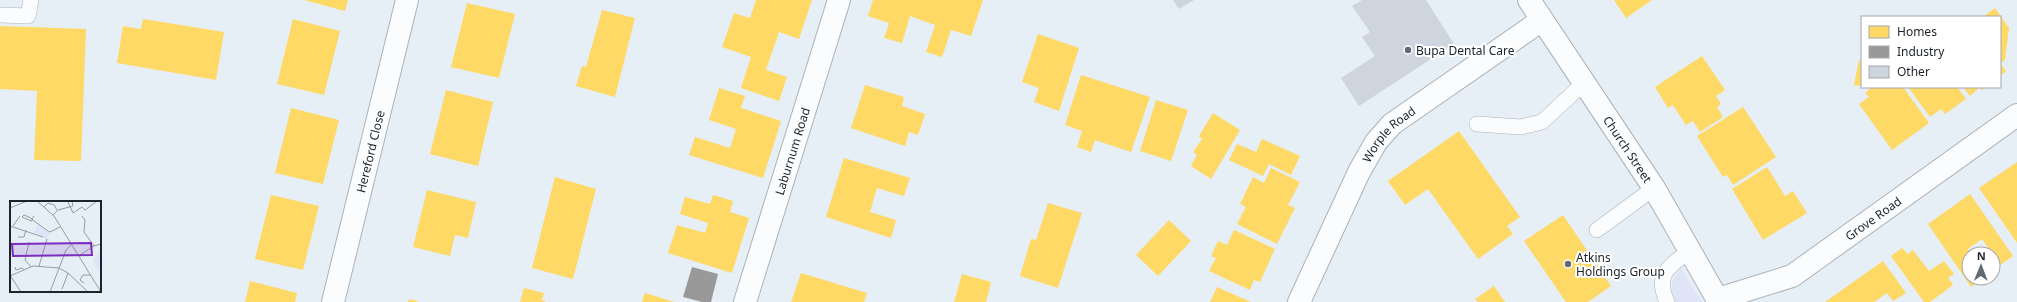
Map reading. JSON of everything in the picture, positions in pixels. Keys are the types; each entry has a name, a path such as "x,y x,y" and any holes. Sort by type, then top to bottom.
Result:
{"street":[{"name":"Hereford Close","path":"333,302 407,0"},
{"name":"Laburnum Road","path":"745,302 839,0"},
{"name":"Church Street","path":"1529,0 1654,188 1719,301"},
{"name":"Worple Road","path":"1299,302 1359,172 1376,142 1392,124 1542,20"},
{"name":"Grove Road","path":"1719,301 1792,276 2017,115"}],"lane":[{"path":"0,15 28,16 31,0"},
{"path":"1477,124 1521,127 1542,122 1584,83"},
{"path":"1597,230 1654,188"},
{"path":"1667,302 1662,281 1663,274 1668,267 1691,250"}],"shaded area":[{"path":"1681,269 1702,302 1675,302 1672,292 1672,284"}],"building: Homes":[{"path":"304,0 348,0 345,11"},
{"path":"756,0 812,0 799,39 779,32 766,70 787,77 779,101 741,88 751,57 722,47 734,13 750,18"},
{"path":"873,0 983,0 971,36 951,30 942,57 926,52 935,25 910,16 902,43 884,38 889,23 868,16"},
{"path":"1614,0 1652,0 1626,18"},
{"path":"467,3 515,14 499,78 451,67"},
{"path":"1995,8 2001,16 1984,16"},
{"path":"602,10 635,18 615,97 576,86 582,66 586,67"},
{"path":"2001,17 2009,28 2005,60 2001,62"},
{"path":"143,19 224,32 216,80 117,63 123,26 141,29"},
{"path":"293,19 340,31 324,95 277,84"},
{"path":"0,26 86,29 81,161 34,160 37,91 0,89"},
{"path":"1038,34 1079,48 1059,111 1034,102 1039,88 1022,82"},
{"path":"1702,56 1725,90 1716,96 1721,104 1717,107 1723,117 1700,132 1693,121 1686,125 1673,105 1668,108 1655,87"},
{"path":"1859,60 1861,61 1861,86 1854,85"},
{"path":"2001,64 2006,71 2001,75"},
{"path":"1081,75 1150,97 1131,152 1095,140 1091,152 1077,147 1082,131 1065,125"},
{"path":"865,85 904,97 902,106 925,114 918,135 909,132 905,146 851,128"},
{"path":"719,88 745,96 741,108 781,121 763,178 689,155 695,137 730,148 736,129 709,120"},
{"path":"1871,88 1904,88 1929,123 1892,150 1859,104 1869,97 1865,93"},
{"path":"1909,88 1958,88 1966,99 1945,114 1941,109 1930,117"},
{"path":"1964,88 1979,88 1970,96"},
{"path":"446,90 493,102 478,166 430,154"},
{"path":"1156,100 1188,110 1171,161 1140,151"},
{"path":"1743,107 1776,157 1733,185 1727,175 1723,177 1697,136"},
{"path":"291,108 339,120 323,184 275,173"},
{"path":"1213,113 1240,130 1211,179 1191,166 1197,155 1193,152 1202,139 1199,136"},
{"path":"1459,131 1520,217 1507,226 1513,234 1478,259 1428,189 1405,205 1388,181"},
{"path":"1262,139 1300,156 1291,175 1269,164 1263,176 1229,160 1237,144 1256,152"},
{"path":"844,158 910,178 904,196 877,188 870,212 896,220 891,238 826,217"},
{"path":"2017,162 2017,243 1979,188"},
{"path":"1767,167 1785,196 1793,191 1807,213 1763,240 1732,189"},
{"path":"1271,168 1300,182 1288,205 1295,208 1277,244 1237,224 1246,207 1240,204 1253,177 1264,183"},
{"path":"555,177 596,189 573,279 532,268"},
{"path":"427,190 476,202 468,238 455,235 450,256 413,247"},
{"path":"1970,194 2013,256 2001,264 2001,246 1987,246 1982,239 1972,246 1961,246 1961,272 1928,224"},
{"path":"271,195 319,206 303,270 255,259"},
{"path":"713,195 733,201 730,212 749,218 732,273 668,253 677,225 705,233 708,223 680,214 685,197 710,204"},
{"path":"1048,203 1082,213 1058,288 1020,276 1031,239 1036,240"},
{"name":"Atkins Holdings Group","path":"1563,215 1611,286 1588,302 1566,302 1524,241"},
{"path":"1169,220 1191,241 1158,276 1136,255"},
{"path":"1234,230 1275,249 1260,282 1254,280 1250,290 1209,271 1216,258 1211,256 1218,241 1227,245"},
{"path":"1902,248 1908,254 1913,250 1929,271 1944,261 1954,274 1948,278 1953,285 1930,302 1924,302 1891,256"},
{"path":"1883,261 1906,293 1893,301 1887,293 1874,302 1825,302"},
{"path":"801,273 867,293 864,302 791,302"},
{"path":"962,274 991,282 986,302 954,302"},
{"path":"250,281 297,293 295,302 245,302"},
{"path":"1494,286 1505,302 1478,302 1475,299"},
{"path":"1217,287 1251,302 1210,302"},
{"path":"524,288 544,293 542,300 546,302 520,302"},
{"path":"645,293 674,302 642,302"},
{"path":"409,299 420,302 408,302"}],"building: Industry":[{"path":"692,267 718,274 711,302 702,302 683,297"}],"building: Other":[{"path":"1173,0 1194,0 1179,9"},
{"name":"Bupa Dental Care","path":"1362,0 1426,0 1454,44 1359,106 1341,78 1375,56 1362,37 1370,32 1352,6"}],"place":[{"name":"Bupa Dental Care","path":"1408,50"},
{"name":"Atkins Holdings Group","path":"1568,264"}]}
